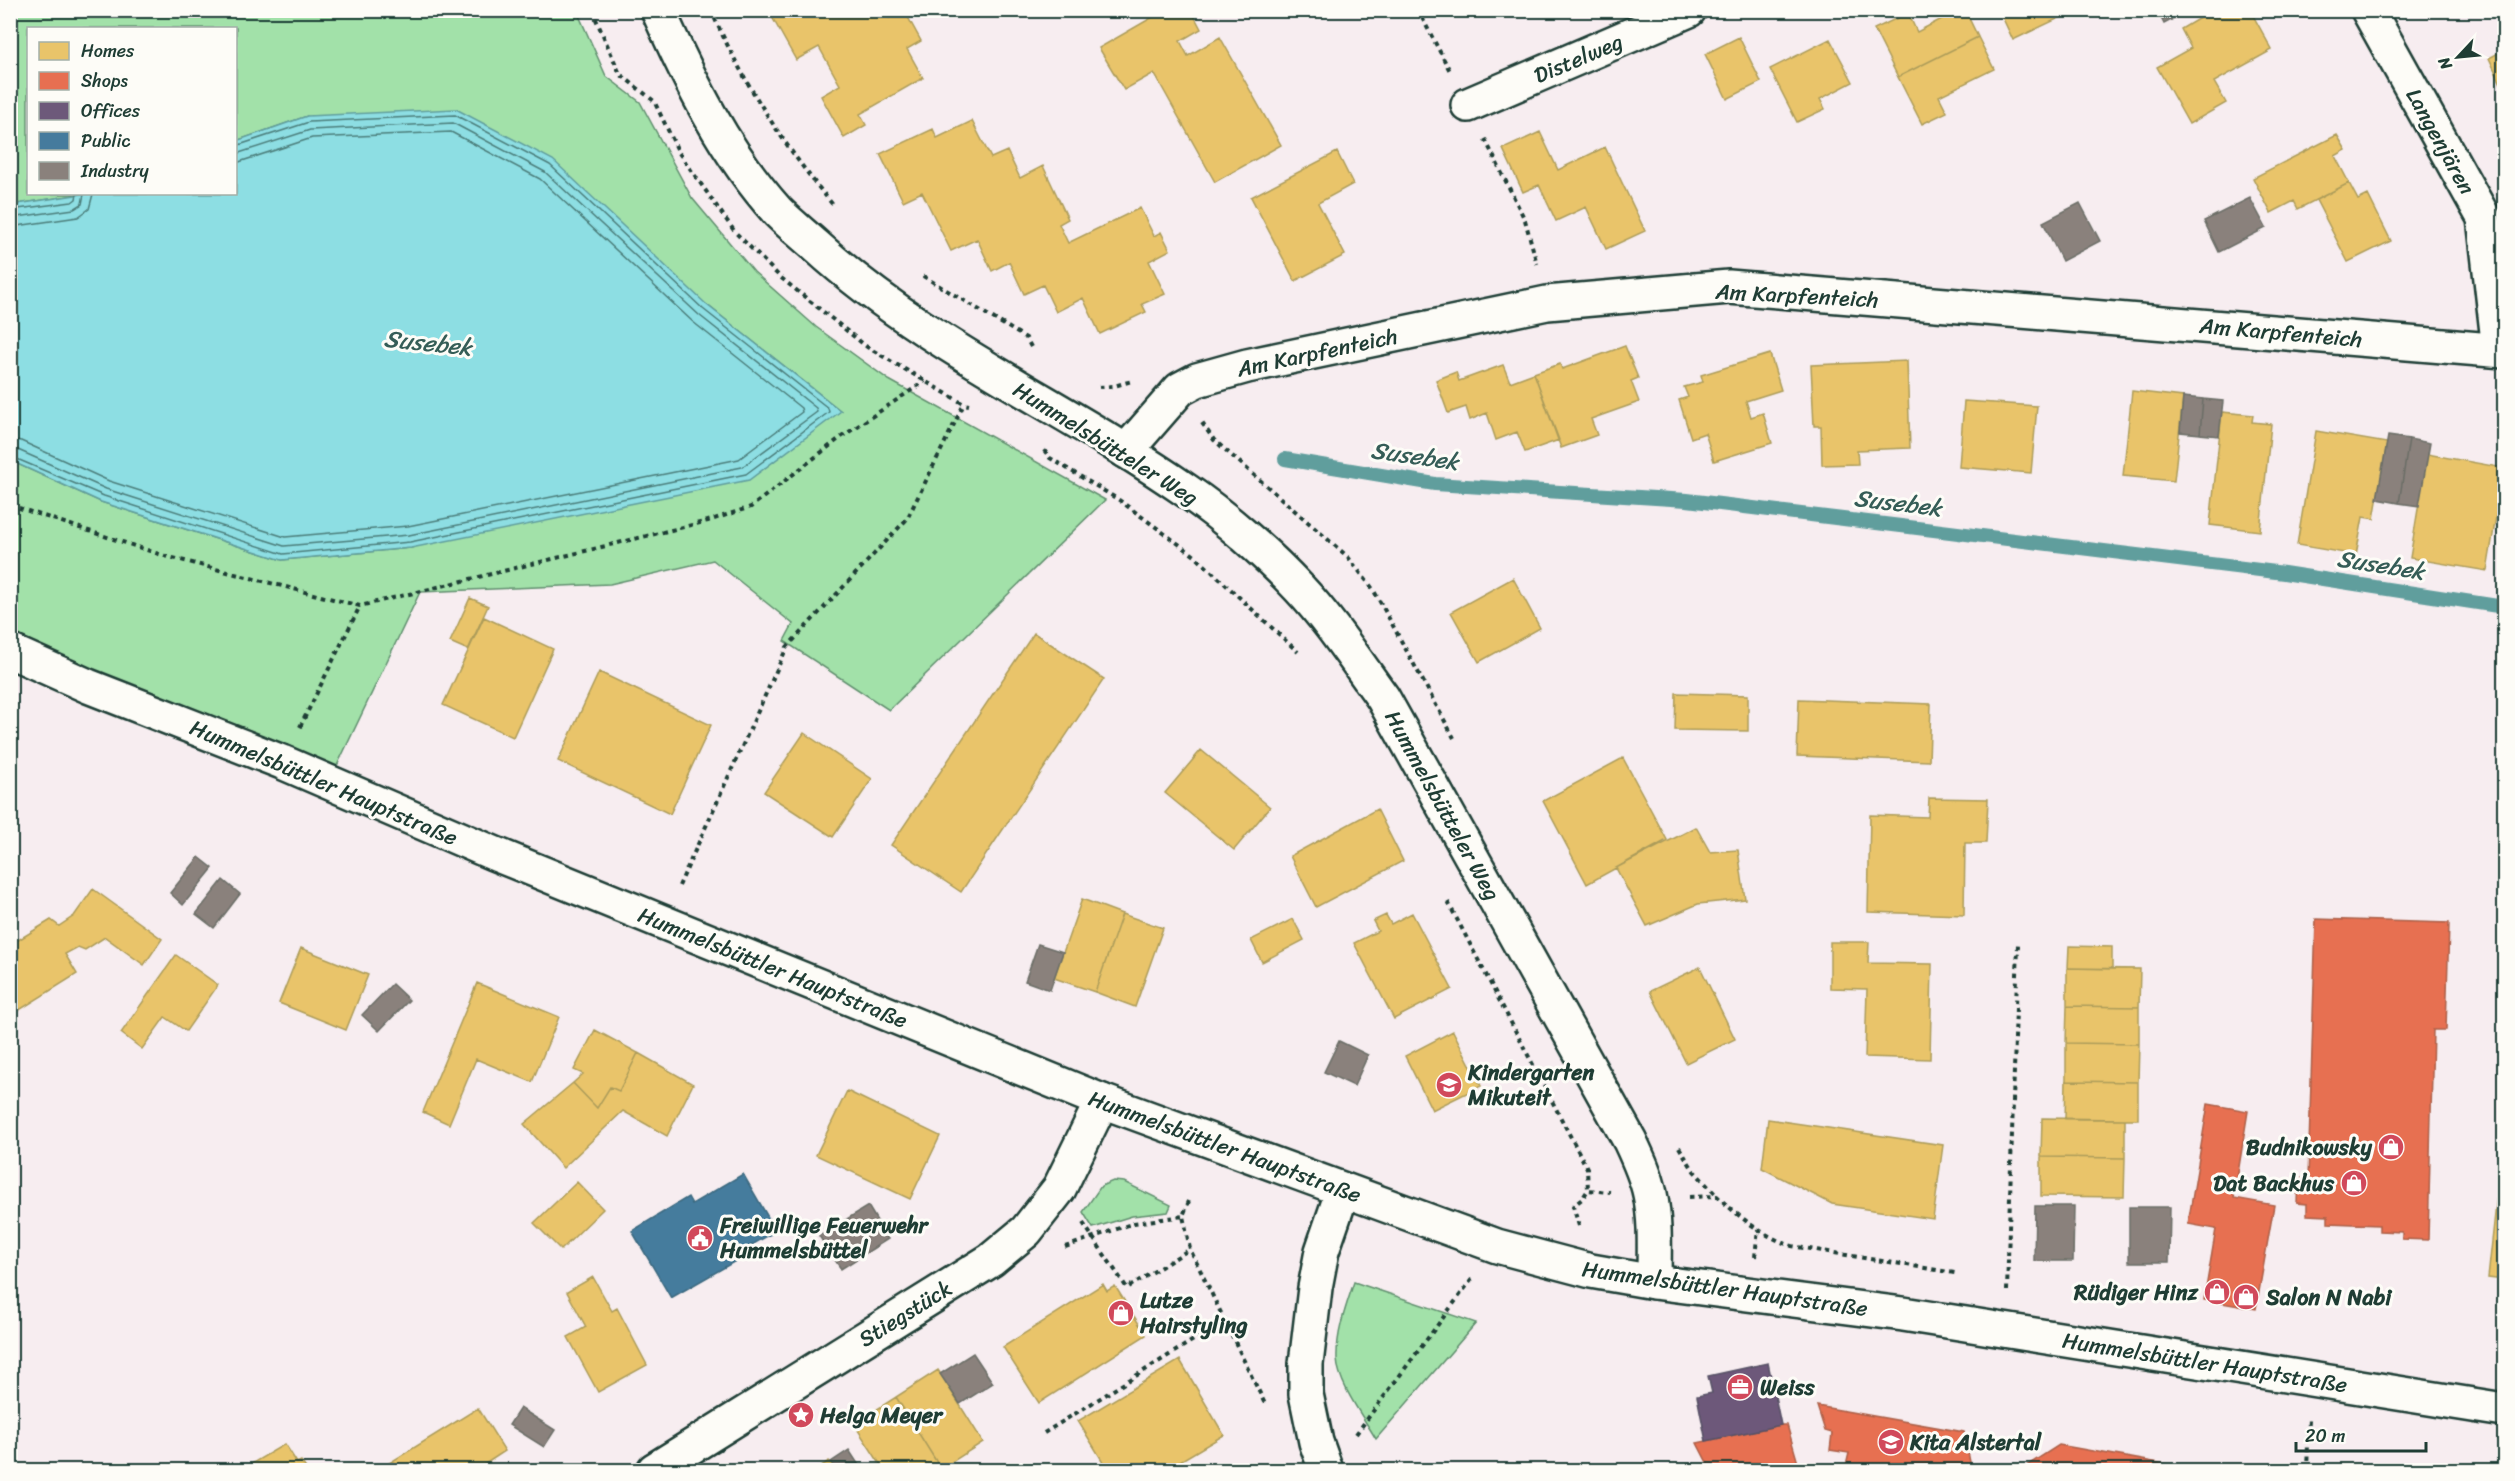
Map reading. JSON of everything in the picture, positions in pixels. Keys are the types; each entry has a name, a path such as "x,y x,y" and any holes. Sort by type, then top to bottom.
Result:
{"street":[{"name":"Hummelsbütteler Weg","path":"658,10 710,117 743,169 780,213 838,266 902,315 982,367 1126,451 1190,493 1262,552 1300,589 1342,641 1383,698 1630,1141 1650,1194 1654,1282"},
{"name":"Distelweg","path":"1468,105 1689,10"},
{"name":"Langenjären","path":"2368,10 2484,218 2502,350"},
{"name":"Am Karpfenteich","path":"1126,451 1172,396 1197,380 1246,366 1547,303 1729,287 2502,350"},
{"name":"Hummelsbüttler Hauptstraße","path":"10,651 88,686 282,762 493,853 1102,1101 1497,1246 1591,1271 1654,1282 1903,1314 2505,1410"},
{"name":"Stiegstück","path":"654,1470 991,1260 1026,1231 1059,1188 1102,1101"},
{"path":"1326,1470 1306,1394 1306,1364 1315,1287 1322,1251 1343,1190"}],"path":[{"path":"711,10 748,84 798,162 838,211"},
{"path":"1418,10 1525,220 1547,303"},
{"path":"916,272 1026,338 1035,353"},
{"path":"663,922 787,647 907,519 982,367"},
{"path":"1092,385 1113,386 1138,379"},
{"path":"10,505 165,556 360,606 708,520 751,507 840,438 925,381"},
{"path":"1050,458 1119,500 1195,556 1304,660"},
{"path":"282,762 360,606"},
{"path":"1444,895 1587,1168 1588,1190 1573,1206 1578,1221"},
{"path":"2005,1330 2018,944"},
{"path":"1059,1188 1126,1288 1190,1249"},
{"path":"1588,1190 1614,1192"},
{"path":"1688,1197 1717,1196 1758,1229 1773,1239 1792,1246 1955,1273"},
{"path":"1189,1201 1183,1216 1190,1249 1271,1416"},
{"path":"1062,1248 1134,1223 1183,1216"},
{"path":"1755,1254 1758,1229"},
{"path":"1350,1442 1497,1246"},
{"path":"1044,1433 1224,1321"},
{"path":"2307,1470 2310,1378"}],"green space":[{"path":"10,11 577,11 606,76 640,102 692,198 754,272 816,327 889,380 1105,500 889,710 784,641 793,624 713,560 610,584 420,592 334,772 11,639 11,461 101,502 282,560 411,548 841,411 707,305 307,116 237,141 237,27 27,27 27,195 76,195 11,205"},
{"path":"1113,1181 1124,1182 1171,1205 1168,1212 1132,1216 1093,1228 1083,1212 1101,1186"},
{"path":"1354,1282 1476,1323 1376,1439 1347,1390 1338,1369 1337,1349 1340,1330"}],"water":[{"path":"456,109 553,160 707,305 841,411 749,480 411,548 282,560 101,502 11,461 11,205 76,195 237,195 237,141 307,116"}],"building: Homes":[{"path":"783,10 885,10 889,18 904,10 921,41 907,49 923,78 860,114 866,125 844,138 821,96 840,85 819,47 796,60 772,17"},
{"path":"1165,10 1191,10 1201,29 1180,41 1188,56 1220,37 1281,145 1215,182 1154,73 1124,90 1099,48"},
{"path":"1959,10 1965,10 1978,37 1898,77 1874,29 1908,13 1917,32"},
{"path":"1999,10 2076,10 2013,40"},
{"path":"2213,10 2250,10 2272,50 2214,82 2226,103 2189,124 2157,67 2191,48 2181,29"},
{"path":"1739,37 1761,82 1727,99 1705,54"},
{"path":"1978,37 1994,69 1939,96 1947,112 1922,124 1898,77"},
{"path":"1830,39 1853,82 1820,99 1825,109 1797,122 1770,69"},
{"path":"2504,50 2504,90 2489,58"},
{"path":"972,121 991,158 1007,151 1020,178 1043,166 1068,219 1059,224 1068,243 1140,208 1154,236 1161,232 1170,250 1149,261 1165,294 1142,304 1146,312 1100,334 1083,298 1056,312 1043,285 1024,294 1009,262 992,271 977,239 951,251 922,192 903,201 880,154 933,129 937,138"},
{"path":"1540,132 1558,170 1605,147 1645,231 1606,249 1586,207 1556,221 1539,185 1523,192 1503,149"},
{"path":"2337,135 2346,150 2335,156 2349,183 2298,209 2294,201 2271,213 2253,178"},
{"path":"1337,152 1353,184 1318,203 1345,255 1295,281 1251,197"},
{"path":"2349,183 2358,200 2368,195 2391,241 2348,262 2316,200"},
{"path":"1625,346 1638,378 1631,381 1639,402 1591,419 1597,435 1561,448 1534,373 1560,364 1562,369"},
{"path":"1770,354 1781,390 1746,401 1751,417 1763,413 1772,443 1714,461 1705,433 1691,438 1679,400 1688,397 1684,387 1703,382 1701,375"},
{"path":"1907,361 1910,448 1857,450 1858,464 1822,465 1821,426 1814,426 1811,365"},
{"path":"1503,365 1510,382 1534,373 1559,440 1525,452 1517,432 1496,440 1487,413 1470,420 1466,407 1448,413 1436,380 1456,372 1459,381"},
{"path":"2132,391 2183,397 2174,481 2123,476"},
{"path":"1964,401 2037,406 2031,473 1959,467"},
{"path":"2222,412 2253,415 2252,422 2271,424 2260,531 2210,525"},
{"path":"2316,431 2387,443 2374,519 2363,517 2356,555 2297,545"},
{"path":"2427,454 2504,468 2487,571 2410,558"},
{"path":"1513,578 1540,628 1479,662 1451,612"},
{"path":"470,598 488,606 468,650 450,642"},
{"path":"484,617 553,649 513,737 443,705"},
{"path":"1034,633 1104,679 961,892 891,845"},
{"path":"599,672 711,725 670,814 558,761"},
{"path":"1676,693 1748,695 1748,731 1675,730"},
{"path":"1799,699 1931,704 1929,761 1797,756"},
{"path":"804,733 872,779 833,837 764,792"},
{"path":"1201,750 1270,807 1234,850 1165,793"},
{"path":"1623,758 1667,840 1587,884 1543,801"},
{"path":"1929,798 1988,799 1986,843 1965,843 1964,915 1868,912 1870,815 1928,817"},
{"path":"1377,809 1403,861 1316,907 1290,856"},
{"path":"1696,827 1710,852 1738,850 1745,899 1698,904 1647,926 1616,868"},
{"path":"93,889 162,939 144,965 105,937 85,950 78,947 65,954 77,974 10,1016 10,945 51,920 59,926 74,916"},
{"path":"1082,899 1122,914 1095,992 1054,978"},
{"path":"1412,913 1452,989 1394,1019 1354,943 1378,931 1373,921 1386,915 1391,924"},
{"path":"1122,914 1163,928 1135,1007 1095,992"},
{"path":"1293,919 1304,940 1262,962 1251,940"},
{"path":"1830,942 1869,942 1868,963 1932,964 1930,1059 1865,1057 1867,989 1830,988"},
{"path":"2069,946 2112,947 2112,969 2068,968"},
{"path":"301,948 368,975 346,1030 279,1003"},
{"path":"176,955 218,985 186,1031 165,1017 142,1049 121,1033"},
{"path":"1700,967 1735,1039 1686,1063 1650,991"},
{"path":"2067,968 2140,969 2139,1007 2067,1006"},
{"path":"477,983 559,1017 532,1082 476,1059 449,1124 423,1112"},
{"path":"2067,1006 2139,1007 2139,1044 2066,1043"},
{"path":"595,1030 638,1053 619,1091 610,1087 597,1108 573,1083 583,1074 574,1070"},
{"path":"1453,1031 1481,1086 1432,1110 1405,1056"},
{"path":"2066,1043 2139,1044 2138,1082 2066,1081"},
{"path":"638,1053 693,1084 667,1136 623,1111 563,1168 524,1124 573,1083 597,1108 610,1087 619,1091"},
{"path":"2066,1081 2138,1082 2138,1119 2065,1119"},
{"path":"847,1091 940,1136 910,1199 816,1155"},
{"path":"2042,1118 2125,1119 2125,1158 2041,1157"},
{"path":"1768,1119 1943,1145 1933,1219 1832,1204 1762,1168"},
{"path":"2041,1157 2125,1158 2124,1197 2041,1196"},
{"path":"2499,1177 2504,1177 2504,1280 2488,1278"},
{"path":"577,1182 603,1209 561,1250 534,1223"},
{"path":"593,1277 612,1311 617,1308 647,1365 598,1392 568,1337 586,1327 567,1292"},
{"path":"1103,1284 1107,1291 1115,1286 1146,1335 1039,1403 1003,1347"},
{"path":"2504,1313 2504,1356 2500,1356"},
{"path":"1180,1360 1224,1435 1165,1470 1108,1470 1078,1421"},
{"path":"938,1370 983,1442 941,1469 896,1397"},
{"path":"896,1397 941,1469 884,1470 854,1424"},
{"path":"478,1408 505,1451 476,1470 378,1470"},
{"path":"285,1444 297,1463 301,1461 307,1470 241,1470"},
{"path":"829,1461 836,1470 815,1470"}],"building: Shops":[{"path":"2316,919 2449,923 2446,1030 2433,1030 2428,1240 2402,1239 2402,1232 2379,1231 2379,1225 2328,1223 2328,1216 2307,1215 2307,1204 2297,1203 2298,1178 2308,1179"},
{"path":"2208,1104 2248,1111 2234,1198 2274,1205 2256,1309 2204,1300 2216,1229 2188,1224"},
{"path":"1817,1406 1964,1432 1971,1467 1955,1470 1845,1470 1849,1453 1830,1450 1832,1433 1825,1431"},
{"path":"1787,1425 1800,1470 1711,1470 1697,1443"},
{"path":"2059,1445 2192,1469 2192,1470 2020,1470"}],"building: Offices":[{"path":"1768,1363 1781,1425 1706,1441 1697,1396 1712,1393 1708,1376"}],"building: Public":[{"name":"Freiwillige Feuerwehr Hummelsbüttel","path":"743,1174 776,1231 743,1250 746,1255 671,1298 632,1231 688,1197 692,1204"}],"building: Industry":[{"path":"2157,10 2190,10 2164,24"},
{"path":"2250,198 2266,228 2219,252 2204,221"},
{"path":"2080,203 2100,241 2062,261 2043,222"},
{"path":"2183,397 2203,399 2200,434 2180,432"},
{"path":"2203,399 2223,401 2219,436 2200,434"},
{"path":"2388,436 2409,439 2399,503 2377,499"},
{"path":"2409,439 2430,443 2419,506 2399,503"},
{"path":"199,857 213,868 183,905 170,893"},
{"path":"223,880 240,894 214,928 196,914"},
{"path":"1038,944 1063,952 1050,990 1025,981"},
{"path":"392,984 409,1000 379,1031 362,1015"},
{"path":"1339,1041 1368,1055 1354,1086 1324,1072"},
{"path":"868,1206 888,1239 841,1269 819,1236"},
{"path":"2035,1206 2074,1206 2073,1261 2034,1261"},
{"path":"2129,1207 2170,1207 2169,1262 2129,1262"},
{"path":"973,1353 993,1383 960,1404 940,1374"},
{"path":"520,1408 555,1430 544,1447 509,1425"},
{"path":"849,1450 862,1470 836,1470 831,1462"}],"waterway":[{"name":"Susebek","path":"1285,459 1435,484 1687,500 2284,573 2504,607"}],"place":[{"name":"Kindergarten Mikuteit","path":"1449,1085"},
{"name":"Budnikowsky","path":"2391,1147"},
{"name":"Dat Backhus","path":"2354,1183"},
{"name":"Freiwillige Feuerwehr Hummelsbüttel","path":"700,1238"},
{"name":"Rüdiger Hinz","path":"2217,1292"},
{"name":"Salon N Nabi","path":"2246,1297"},
{"name":"Lutze Hairstyling","path":"1121,1313"},
{"name":"Weiss","path":"1740,1387"},
{"name":"Helga Meyer","path":"801,1415"},
{"name":"Kita Alstertal","path":"1891,1442"}]}
